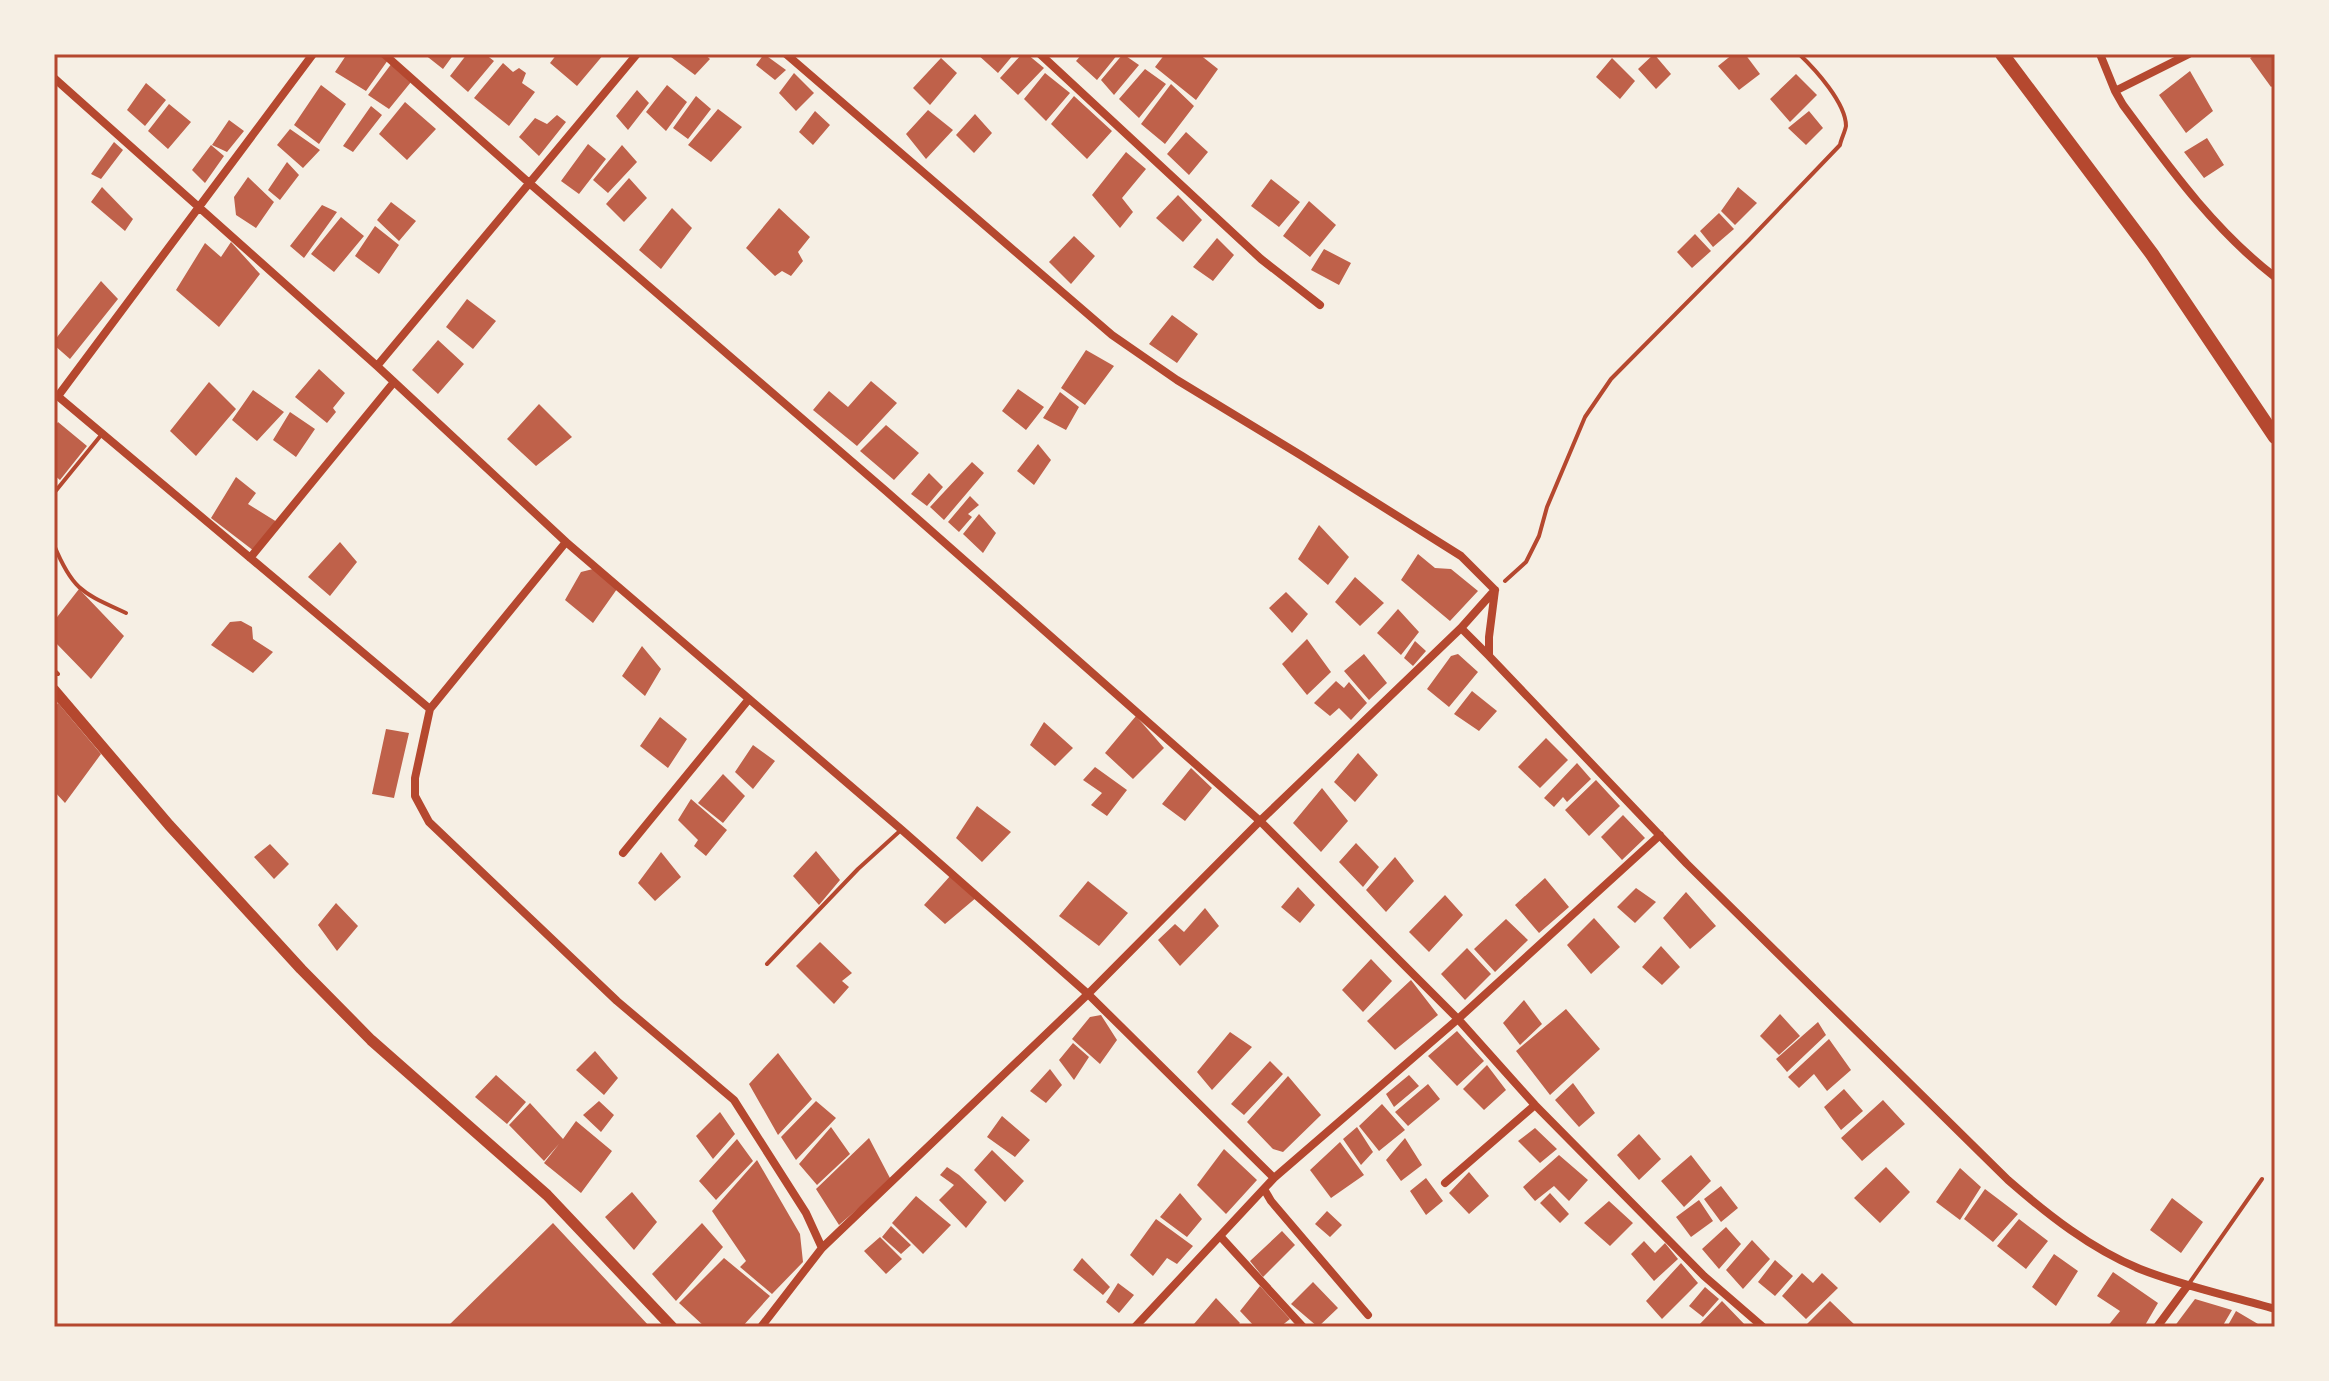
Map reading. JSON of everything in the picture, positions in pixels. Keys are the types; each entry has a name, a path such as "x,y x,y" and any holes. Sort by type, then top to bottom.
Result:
{"highway":[{"path":"2002,54 2152,254 2275,437"}],"street":[{"path":"313,54 56,395 430,709"},
{"path":"384,54 1260,821 1458,1019 1535,1105 1704,1276 1763,1327"},
{"path":"377,366 637,54"},
{"path":"786,54 1112,335 1177,380 1461,556 1495,590"},
{"path":"1040,54 1261,259 1320,305"},
{"path":"2100,54 2123,105 2191,196 2247,255 2275,277"},
{"path":"2115,91 2189,54"},
{"path":"54,78 377,366 566,542 1088,994 1274,1178"},
{"path":"250,558 394,382"},
{"path":"566,542 430,709 415,778 415,796 429,822 617,1001 734,1100 806,1213 822,1248"},
{"path":"761,1327 822,1248 1088,994 1260,821 1461,628 1495,590"},
{"path":"1489,656 1495,590"},
{"path":"1461,628 1660,835 1948,1123 2038,1206 2110,1254 2138,1268 2275,1309"},
{"path":"54,690 169,825 301,969 371,1040 547,1195 672,1327"},
{"path":"623,853 749,699"},
{"path":"1135,1327 1274,1178 1458,1019 1660,835"},
{"path":"1445,1183 1535,1105"},
{"path":"1264,1189 1368,1315"},
{"path":"1220,1236 1303,1327"},
{"path":"2157,1327 2188,1285"}],"lane":[{"path":"54,493 102,434"},
{"path":"54,545 66,573 86,594 126,613"},
{"path":"767,964 858,869 902,830"},
{"path":"2188,1285 2262,1179"}],"path":[{"path":"1495,590 1526,562 1585,417 1611,379 1840,145 1846,126 1841,107 1814,69 1799,54"}],"building":[{"path":"347,54 380,54 388,60 366,91 335,72"},
{"path":"424,54 454,54 443,69"},
{"path":"467,54 485,54 494,61 468,92 450,76"},
{"path":"557,54 604,54 577,86 550,63"},
{"path":"667,54 704,54 710,59 695,75"},
{"path":"764,54 786,70 775,80 756,65"},
{"path":"977,54 1014,54 998,73"},
{"path":"1022,54 1027,54 1044,68 1018,95 1000,78"},
{"path":"1082,54 1118,54 1097,80 1076,61"},
{"path":"1123,54 1139,65 1114,95 1101,80"},
{"path":"1165,54 1199,54 1218,69 1196,100 1155,67"},
{"path":"1654,54 1671,74 1656,89 1638,69"},
{"path":"1733,54 1745,54 1760,74 1739,90 1718,66"},
{"path":"2257,54 2275,54 2275,84 2271,87 2250,58"},
{"path":"941,58 957,73 930,105 913,88"},
{"path":"1612,58 1635,81 1620,99 1596,77"},
{"path":"392,63 411,82 389,109 368,95"},
{"path":"503,63 513,72 519,68 526,73 522,83 535,92 509,126 474,98"},
{"path":"1145,69 1166,84 1139,118 1119,99"},
{"path":"2190,71 2213,111 2186,133 2159,95"},
{"path":"794,73 814,93 796,111 779,93"},
{"path":"1045,73 1070,93 1046,121 1024,99"},
{"path":"1796,74 1817,95 1790,122 1770,99"},
{"path":"146,83 166,100 145,126 127,110"},
{"path":"1171,84 1194,106 1165,144 1141,124"},
{"path":"321,85 346,104 319,144 294,125"},
{"path":"667,85 687,102 666,131 646,112"},
{"path":"637,90 649,103 628,130 616,116"},
{"path":"696,96 711,109 688,139 673,128"},
{"path":"1074,96 1112,131 1087,159 1051,124"},
{"path":"405,102 436,129 407,160 379,134"},
{"path":"169,104 191,122 168,149 148,131"},
{"path":"371,106 382,115 353,152 343,146"},
{"path":"718,109 742,127 711,162 688,145"},
{"path":"928,110 953,130 926,159 906,134"},
{"path":"815,111 830,125 813,145 799,132"},
{"path":"1809,111 1823,128 1806,145 1788,128"},
{"path":"975,114 992,133 974,153 956,135"},
{"path":"557,115 566,122 539,156 519,137 535,118 547,124"},
{"path":"229,120 244,131 227,152 212,145"},
{"path":"290,129 320,150 303,168 277,145"},
{"path":"1186,132 1208,152 1189,175 1167,154"},
{"path":"2207,138 2224,165 2204,178 2184,152"},
{"path":"114,142 123,150 101,179 91,174"},
{"path":"588,144 606,159 579,194 561,181"},
{"path":"211,145 224,156 205,183 192,170"},
{"path":"622,145 637,162 608,193 593,180"},
{"path":"1126,152 1146,169 1122,198 1133,212 1120,228 1092,195"},
{"path":"287,162 299,175 280,200 268,190"},
{"path":"248,177 274,202 256,228 236,215 234,197"},
{"path":"629,178 647,198 624,222 606,204"},
{"path":"1271,179 1300,202 1279,227 1251,206"},
{"path":"102,187 133,219 125,231 91,202"},
{"path":"1738,187 1757,203 1735,225 1721,211"},
{"path":"1178,195 1202,220 1183,242 1156,218"},
{"path":"1309,201 1336,225 1310,257 1283,236"},
{"path":"391,202 416,221 399,241 377,220"},
{"path":"322,205 337,212 304,258 290,246"},
{"path":"672,208 692,228 661,269 639,250"},
{"path":"779,208 810,237 798,252 803,261 791,276 782,271 775,276 746,248"},
{"path":"1719,213 1734,229 1713,247 1700,231"},
{"path":"341,217 364,236 334,272 311,254"},
{"path":"375,226 399,245 379,274 355,256"},
{"path":"1695,234 1711,251 1692,268 1677,252"},
{"path":"1074,236 1095,256 1071,284 1049,262"},
{"path":"1217,238 1234,255 1213,281 1193,267"},
{"path":"231,242 260,274 219,327 176,290 205,243 221,257"},
{"path":"1324,249 1351,263 1339,285 1311,270"},
{"path":"101,281 118,299 70,359 54,345 54,341"},
{"path":"467,299 496,321 473,349 446,327"},
{"path":"1172,315 1198,334 1177,363 1149,344"},
{"path":"438,340 464,364 438,394 412,370"},
{"path":"1086,350 1114,366 1085,405 1061,388"},
{"path":"319,369 345,393 333,408 336,412 327,423 295,397"},
{"path":"871,381 897,403 857,446 813,410 829,391 848,407"},
{"path":"209,382 236,409 196,456 170,431"},
{"path":"1018,389 1044,407 1026,430 1002,411"},
{"path":"253,390 284,412 257,441 232,420"},
{"path":"1060,392 1079,407 1066,430 1043,418"},
{"path":"539,404 572,437 536,466 507,439"},
{"path":"290,412 315,429 296,457 273,440"},
{"path":"58,422 87,446 60,480 54,475 54,428"},
{"path":"886,425 919,453 894,480 860,451"},
{"path":"1038,444 1051,460 1034,485 1017,471"},
{"path":"972,462 984,473 944,520 930,507"},
{"path":"929,473 943,487 927,506 911,494"},
{"path":"236,477 256,493 248,504 277,522 254,551 211,518"},
{"path":"970,496 979,505 968,514 972,517 959,532 948,522"},
{"path":"979,514 996,533 983,553 963,534"},
{"path":"1319,525 1349,557 1328,585 1298,559"},
{"path":"340,542 357,562 330,596 308,577"},
{"path":"1418,554 1435,568 1451,569 1478,591 1450,621 1401,580"},
{"path":"593,569 617,589 593,623 565,600 581,572"},
{"path":"1355,577 1384,603 1360,626 1335,602"},
{"path":"79,589 124,636 91,679 54,641 54,621"},
{"path":"1286,592 1308,614 1292,633 1269,608"},
{"path":"1398,609 1419,632 1401,655 1377,633"},
{"path":"241,621 252,627 253,639 273,652 253,673 211,645 230,622"},
{"path":"1307,639 1331,672 1307,695 1282,664"},
{"path":"1415,641 1426,651 1413,666 1404,658"},
{"path":"642,646 661,669 645,696 622,676"},
{"path":"1364,654 1387,683 1369,700 1344,671"},
{"path":"1458,654 1478,672 1449,707 1427,689 1451,656"},
{"path":"1336,681 1344,688 1349,682 1367,703 1351,720 1339,708 1330,716 1314,703"},
{"path":"1472,691 1497,711 1479,731 1454,714"},
{"path":"58,703 101,754 65,803 54,791 54,709"},
{"path":"1136,716 1164,748 1133,779 1105,753"},
{"path":"660,717 687,739 668,768 640,746"},
{"path":"1044,722 1073,748 1055,766 1030,745"},
{"path":"386,729 409,733 394,798 372,794"},
{"path":"1546,738 1568,760 1540,788 1518,767"},
{"path":"753,745 775,761 753,789 735,772"},
{"path":"1358,753 1378,775 1355,802 1334,782"},
{"path":"1577,763 1591,779 1567,802 1563,797 1554,807 1544,798"},
{"path":"1095,767 1127,790 1107,816 1091,805 1102,793 1083,780"},
{"path":"1191,768 1212,788 1185,821 1162,804"},
{"path":"723,774 745,796 723,823 698,803"},
{"path":"1596,780 1620,806 1589,836 1565,810"},
{"path":"1322,788 1348,821 1321,852 1293,823"},
{"path":"691,799 727,830 706,856 694,846 698,840 678,820"},
{"path":"977,806 1011,832 982,862 956,838"},
{"path":"1623,815 1645,838 1622,860 1601,837"},
{"path":"1356,843 1379,867 1363,887 1339,862"},
{"path":"270,844 289,864 274,879 254,857"},
{"path":"816,851 840,880 819,905 793,876"},
{"path":"661,852 681,877 655,901 638,883"},
{"path":"1395,857 1414,881 1386,912 1366,890"},
{"path":"951,875 977,897 945,924 924,905"},
{"path":"1545,878 1569,907 1539,933 1515,905"},
{"path":"1088,881 1128,913 1099,946 1059,916"},
{"path":"1298,887 1315,905 1300,923 1281,907"},
{"path":"1636,888 1656,902 1635,923 1617,907"},
{"path":"1686,892 1716,926 1690,949 1663,918"},
{"path":"1445,895 1463,915 1429,952 1409,932"},
{"path":"336,903 358,926 337,951 318,925"},
{"path":"1205,908 1219,926 1180,966 1158,940 1175,924 1184,932"},
{"path":"1594,918 1620,947 1591,974 1567,945"},
{"path":"1506,919 1528,940 1495,972 1474,949"},
{"path":"820,942 852,973 842,981 849,987 834,1004 796,966"},
{"path":"1661,946 1680,967 1662,985 1642,967"},
{"path":"1467,948 1491,974 1465,1000 1441,974"},
{"path":"1371,959 1392,981 1363,1012 1342,990"},
{"path":"1411,980 1438,1015 1395,1050 1367,1021"},
{"path":"1524,1000 1542,1024 1520,1045 1503,1023"},
{"path":"1566,1009 1600,1049 1550,1095 1516,1051"},
{"path":"1780,1014 1800,1036 1779,1055 1760,1036"},
{"path":"1101,1015 1117,1040 1100,1064 1072,1039 1090,1017"},
{"path":"1818,1022 1826,1035 1787,1072 1776,1059"},
{"path":"1457,1031 1484,1061 1457,1086 1428,1056"},
{"path":"1230,1032 1252,1047 1212,1090 1197,1072"},
{"path":"1829,1039 1851,1070 1827,1091 1814,1074 1799,1088 1788,1077"},
{"path":"1073,1043 1089,1057 1074,1080 1059,1060"},
{"path":"595,1051 618,1078 604,1095 576,1070"},
{"path":"778,1053 812,1099 778,1135 749,1084"},
{"path":"1270,1061 1283,1074 1244,1115 1231,1104"},
{"path":"1487,1065 1506,1090 1484,1110 1463,1089"},
{"path":"1050,1069 1062,1085 1046,1103 1030,1091"},
{"path":"496,1075 526,1102 507,1124 475,1097"},
{"path":"1409,1075 1419,1086 1394,1107 1386,1094"},
{"path":"1288,1076 1321,1115 1283,1152 1273,1149 1247,1122"},
{"path":"1573,1083 1595,1113 1579,1127 1555,1100"},
{"path":"1428,1084 1440,1099 1408,1126 1395,1112"},
{"path":"1844,1089 1863,1111 1841,1130 1824,1107"},
{"path":"1883,1100 1905,1124 1862,1161 1841,1138"},
{"path":"599,1101 614,1115 601,1132 583,1115"},
{"path":"816,1101 836,1118 796,1160 781,1137"},
{"path":"530,1103 563,1139 576,1121 612,1151 581,1193 544,1163 559,1144 544,1161 509,1125"},
{"path":"1382,1104 1405,1130 1379,1151 1359,1126"},
{"path":"720,1112 735,1134 713,1159 696,1136"},
{"path":"1002,1116 1030,1140 1015,1157 987,1137"},
{"path":"831,1127 850,1154 817,1185 799,1164"},
{"path":"1357,1127 1373,1152 1361,1165 1343,1139"},
{"path":"1535,1128 1557,1149 1540,1163 1518,1141"},
{"path":"1639,1134 1661,1159 1639,1180 1617,1155"},
{"path":"869,1138 891,1180 839,1225 816,1189"},
{"path":"1405,1138 1422,1165 1401,1181 1386,1160"},
{"path":"737,1139 753,1161 716,1200 699,1181"},
{"path":"1340,1142 1364,1175 1331,1198 1310,1170"},
{"path":"1224,1149 1257,1180 1226,1214 1197,1185"},
{"path":"992,1150 1024,1181 1005,1202 974,1170"},
{"path":"1559,1155 1588,1180 1569,1201 1554,1186 1535,1201 1523,1187"},
{"path":"1691,1155 1711,1181 1684,1207 1661,1181"},
{"path":"757,1160 800,1234 803,1262 772,1294 740,1267 746,1261 712,1211"},
{"path":"947,1167 987,1202 966,1228 939,1200 954,1185 940,1175"},
{"path":"1886,1167 1910,1192 1880,1223 1854,1198"},
{"path":"1960,1168 1981,1187 1960,1220 1936,1202"},
{"path":"1469,1172 1489,1196 1469,1214 1449,1193"},
{"path":"1426,1178 1443,1201 1426,1215 1410,1191"},
{"path":"1721,1186 1738,1208 1721,1222 1704,1199"},
{"path":"1985,1189 2018,1214 1993,1242 1964,1219"},
{"path":"632,1192 657,1222 634,1250 605,1217"},
{"path":"1180,1193 1202,1219 1187,1237 1160,1217"},
{"path":"1550,1193 1569,1214 1560,1223 1540,1203"},
{"path":"916,1196 951,1225 923,1254 892,1223"},
{"path":"2172,1198 2203,1222 2181,1253 2150,1230"},
{"path":"1699,1200 1713,1221 1691,1237 1676,1217"},
{"path":"1609,1201 1633,1223 1610,1246 1584,1223"},
{"path":"1327,1211 1342,1225 1330,1237 1315,1224"},
{"path":"1156,1219 1193,1246 1177,1264 1167,1258 1153,1276 1130,1255"},
{"path":"2019,1219 2048,1241 2026,1269 1997,1246"},
{"path":"553,1223 650,1327 447,1327"},
{"path":"702,1223 723,1247 676,1301 652,1274"},
{"path":"891,1226 911,1245 901,1254 882,1237"},
{"path":"1726,1227 1741,1244 1719,1269 1702,1249"},
{"path":"1282,1231 1295,1245 1263,1277 1250,1261"},
{"path":"880,1237 902,1259 886,1274 864,1251"},
{"path":"1752,1240 1770,1259 1743,1289 1726,1270"},
{"path":"1644,1241 1655,1253 1665,1243 1678,1259 1654,1281 1631,1254"},
{"path":"2054,1254 2078,1271 2056,1306 2032,1287"},
{"path":"724,1258 770,1296 742,1327 705,1327 679,1303"},
{"path":"1082,1258 1110,1287 1103,1295 1073,1270"},
{"path":"1775,1260 1793,1276 1775,1296 1758,1282"},
{"path":"1681,1263 1698,1283 1662,1319 1646,1301"},
{"path":"2113,1272 2158,1303 2144,1327 2107,1327 2120,1311 2097,1296"},
{"path":"1802,1273 1813,1283 1822,1273 1838,1288 1806,1319 1782,1296"},
{"path":"1313,1282 1338,1308 1318,1327 1291,1304"},
{"path":"1118,1283 1134,1295 1119,1313 1106,1302"},
{"path":"1260,1286 1290,1319 1280,1327 1255,1327 1240,1311"},
{"path":"1705,1287 1719,1299 1703,1317 1689,1306"},
{"path":"1216,1298 1240,1323 1236,1327 1196,1327 1194,1324"},
{"path":"2195,1299 2232,1310 2222,1327 2174,1327"},
{"path":"1722,1301 1747,1327 1697,1327"},
{"path":"1830,1301 1857,1327 1804,1327"},
{"path":"2236,1311 2258,1324 2256,1327 2227,1327"}]}
